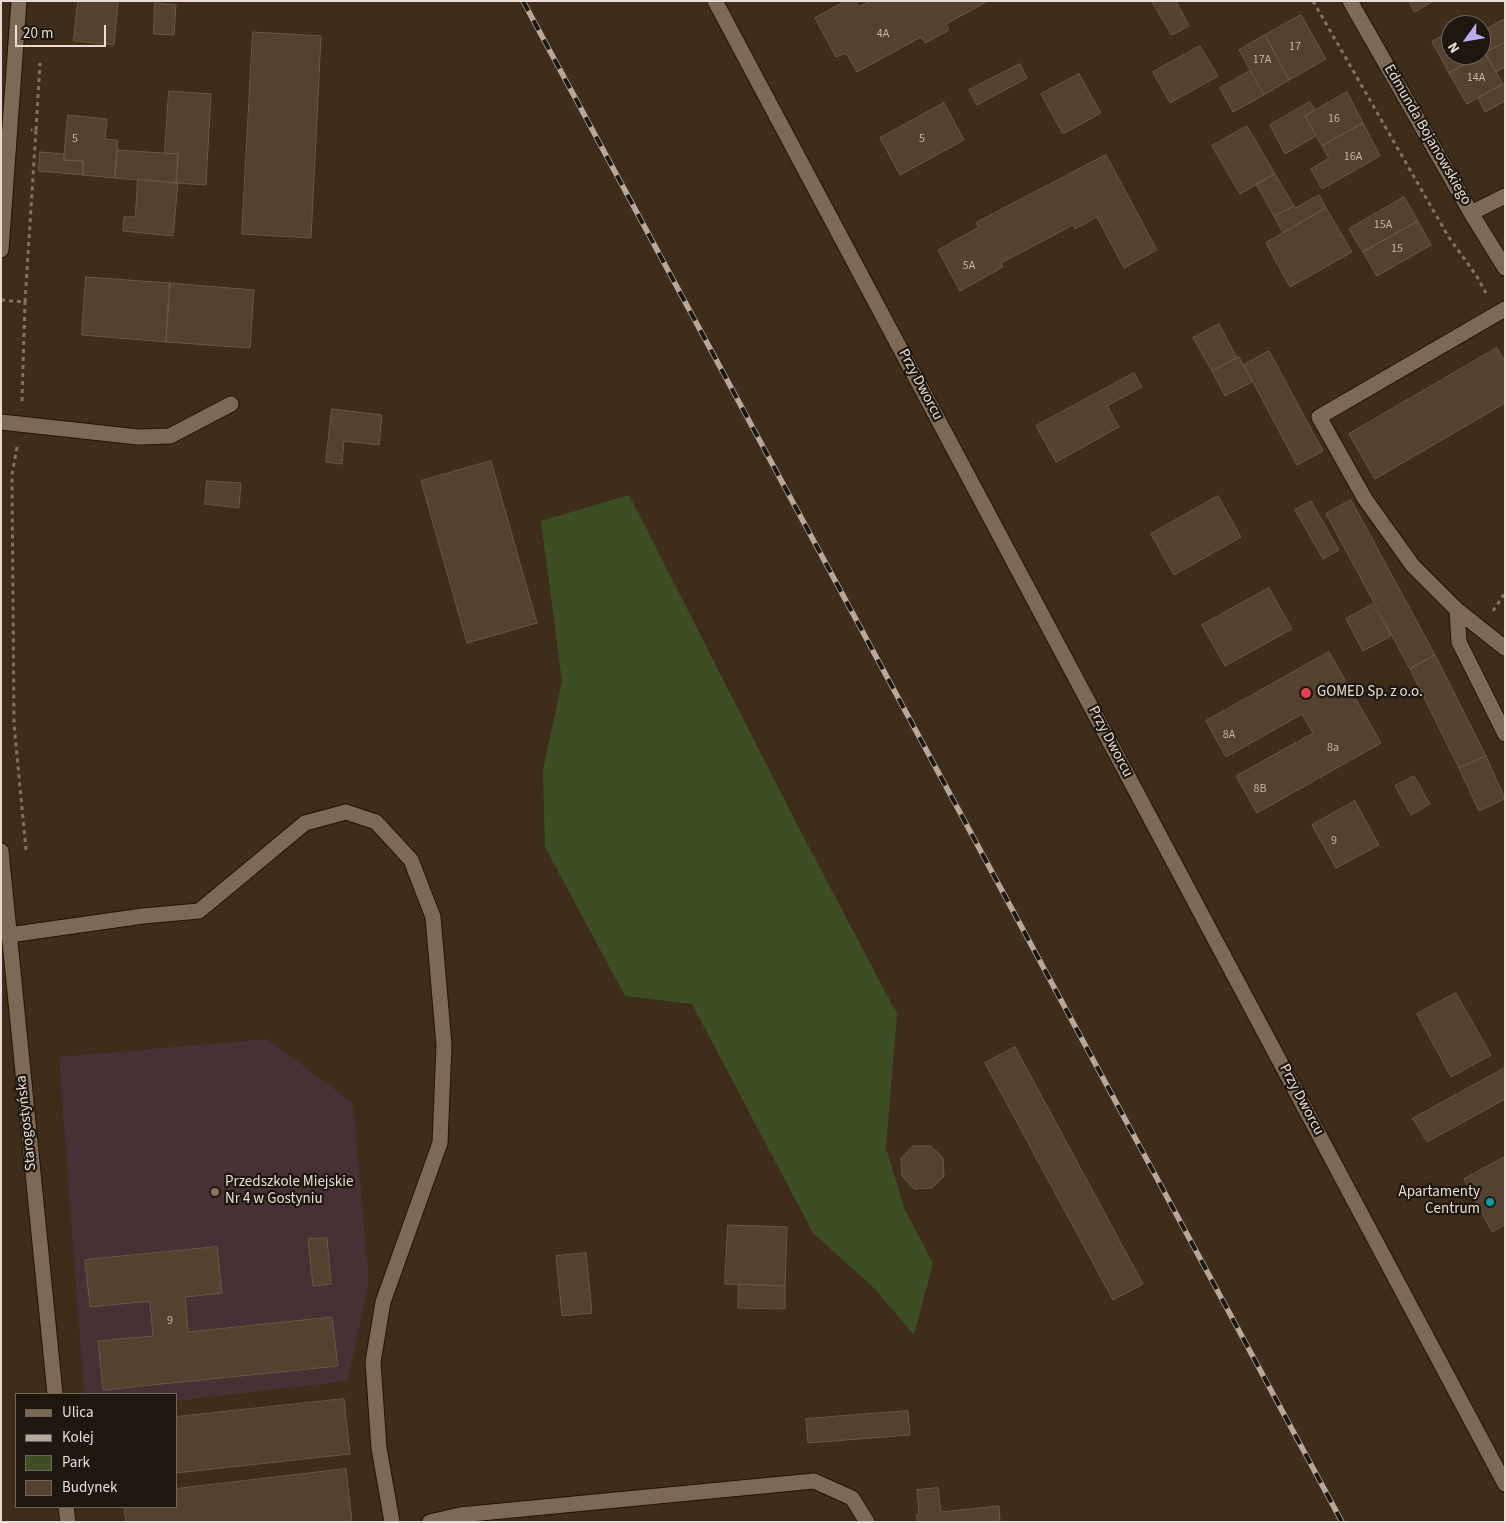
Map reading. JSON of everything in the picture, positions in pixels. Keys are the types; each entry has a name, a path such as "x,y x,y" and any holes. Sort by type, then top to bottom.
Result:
{"street":[{"path":"1,250 19,1"},
{"name":"Przy Dworcu","path":"716,1 1505,1484"},
{"name":"Edmunda Bojanowskiego","path":"1350,1 1471,213 1505,268"},
{"path":"1471,213 1505,196"},
{"path":"1501,311 1319,418 1366,500 1408,559 1457,610 1505,648"},
{"path":"1,422 138,437 170,436 231,404"},
{"path":"1457,610 1459,642 1505,734"},
{"path":"9,935 143,916 199,911 306,824 346,812 376,822 411,860 433,917 444,1045 440,1143 383,1302 373,1362 379,1448 392,1522"},
{"name":"Starogostyńska","path":"1,851 55,1393"},
{"path":"430,1522 460,1515 814,1481 852,1498 867,1522"},
{"path":"66,1508 68,1522"}],"path":[{"path":"1314,1 1448,236 1501,311"},
{"path":"26,302 21,424 12,475 14,724 27,858"}],"shaded area":[{"name":"Przedszkole Miejskie Nr 4 w Gostyniu","path":"267,1039 353,1103 369,1281 348,1381 178,1401 178,1393 84,1393 59,1057"}],"green space":[{"path":"629,495 801,832 897,1014 886,1148 905,1210 933,1263 914,1335 874,1288 813,1233 692,1004 625,996 545,847 543,770 562,681 541,521"}],"building":[{"path":"78,1 118,1 114,45 74,41"},
{"path":"846,1 856,1 859,7 870,1 988,1 946,24 949,30 925,43 921,37 857,72 846,53 836,57 815,18"},
{"path":"1152,1 1176,1 1189,26 1172,35"},
{"path":"1409,1 1433,1 1415,12"},
{"path":"155,3 176,5 174,35 154,34"},
{"path":"1301,15 1326,59 1289,80 1265,35"},
{"path":"1505,19 1505,42 1491,50 1491,27"},
{"path":"253,32 321,36 311,238 242,234"},
{"path":"1265,35 1289,80 1264,95 1239,50"},
{"path":"1441,37 1441,58 1432,42"},
{"path":"1505,42 1505,67 1496,72 1491,63 1491,50"},
{"path":"1200,46 1218,76 1170,103 1153,72"},
{"path":"1491,63 1503,84 1467,104 1449,73 1463,65 1491,65"},
{"path":"1020,64 1027,78 977,105 969,90"},
{"path":"1445,65 1463,65 1449,73"},
{"path":"1250,71 1264,95 1233,112 1220,88"},
{"path":"1079,74 1101,113 1063,134 1041,94"},
{"path":"1503,84 1505,87 1505,101 1485,112 1478,98"},
{"path":"169,91 211,94 206,185 176,183 178,154 165,153"},
{"path":"1347,92 1363,123 1322,146 1305,116"},
{"path":"1310,102 1315,110 1305,116 1316,136 1285,154 1270,125"},
{"path":"944,103 964,140 900,175 880,138"},
{"path":"68,115 107,119 105,139 118,140 115,178 83,175 83,161 64,160"},
{"path":"1363,123 1380,156 1322,189 1311,169 1329,158 1322,146"},
{"path":"1247,126 1275,174 1240,194 1212,146"},
{"path":"117,150 178,154 176,183 115,178"},
{"path":"40,152 64,154 64,160 83,161 83,175 39,171"},
{"path":"1106,155 1157,250 1124,268 1097,217 1075,229 1073,225 1001,263 1003,267 960,291 938,250 979,227 976,223"},
{"path":"1275,174 1294,206 1274,216 1256,184"},
{"path":"138,179 178,183 173,236 123,231 124,217 135,217"},
{"path":"1319,195 1326,208 1283,233 1274,216 1294,206 1295,208"},
{"path":"1404,197 1418,221 1363,252 1349,229"},
{"path":"1326,208 1352,252 1290,287 1266,243"},
{"path":"1418,221 1431,245 1377,276 1363,252"},
{"path":"86,277 170,283 166,342 82,335"},
{"path":"170,283 254,290 250,348 166,342"},
{"path":"1219,324 1237,358 1212,371 1193,338"},
{"path":"1497,348 1505,362 1505,403 1375,479 1349,434"},
{"path":"1269,351 1323,451 1297,465 1244,365"},
{"path":"1239,357 1252,382 1225,396 1212,371"},
{"path":"1134,373 1142,387 1107,406 1119,427 1056,462 1036,426"},
{"path":"332,409 382,415 379,445 344,441 342,464 326,462"},
{"path":"491,461 537,623 467,643 421,481"},
{"path":"207,481 241,483 239,508 205,504"},
{"path":"1218,496 1241,537 1174,575 1151,534"},
{"path":"1351,500 1435,655 1410,669 1326,514"},
{"path":"1311,501 1339,550 1323,559 1295,510"},
{"path":"1269,588 1292,629 1225,666 1202,625"},
{"path":"1373,604 1391,636 1363,651 1346,619"},
{"path":"1329,652 1381,743 1257,813 1236,776 1313,733 1302,714 1226,757 1206,721"},
{"path":"1435,655 1486,756 1459,768 1410,669"},
{"path":"1486,756 1505,799 1479,811 1459,768"},
{"path":"1414,776 1430,804 1411,815 1395,786"},
{"path":"1355,801 1379,845 1336,868 1312,825"},
{"path":"1456,993 1491,1055 1451,1077 1417,1014"},
{"path":"1015,1047 1143,1284 1113,1300 985,1063"},
{"path":"1505,1068 1505,1099 1427,1142 1412,1119"},
{"path":"913,1146 931,1146 943,1158 944,1176 932,1188 914,1189 902,1176 901,1159"},
{"name":"Apartamenty Centrum","path":"1505,1157 1505,1225 1492,1232 1464,1179"},
{"path":"728,1225 787,1227 785,1286 725,1284"},
{"path":"327,1238 331,1284 313,1286 308,1239"},
{"path":"217,1247 222,1293 185,1297 188,1332 332,1317 338,1366 103,1390 98,1341 153,1336 150,1301 90,1307 85,1260"},
{"path":"586,1253 592,1313 562,1316 556,1256"},
{"path":"739,1284 785,1286 785,1309 738,1308"},
{"path":"344,1399 350,1454 178,1473 178,1417"},
{"path":"908,1411 910,1435 808,1443 806,1419"},
{"path":"346,1469 352,1522 126,1522 124,1508 178,1508 178,1489"},
{"path":"938,1488 941,1512 999,1506 1000,1522 918,1522 916,1515 919,1514 917,1490"}],"railway":[{"path":"523,1 1342,1522"}],"place":[{"name":"GOMED Sp. z o.o.","path":"1306,693"},
{"name":"Przedszkole Miejskie Nr 4 w Gostyniu","path":"215,1192"},
{"name":"Apartamenty Centrum","path":"1490,1202"}]}
